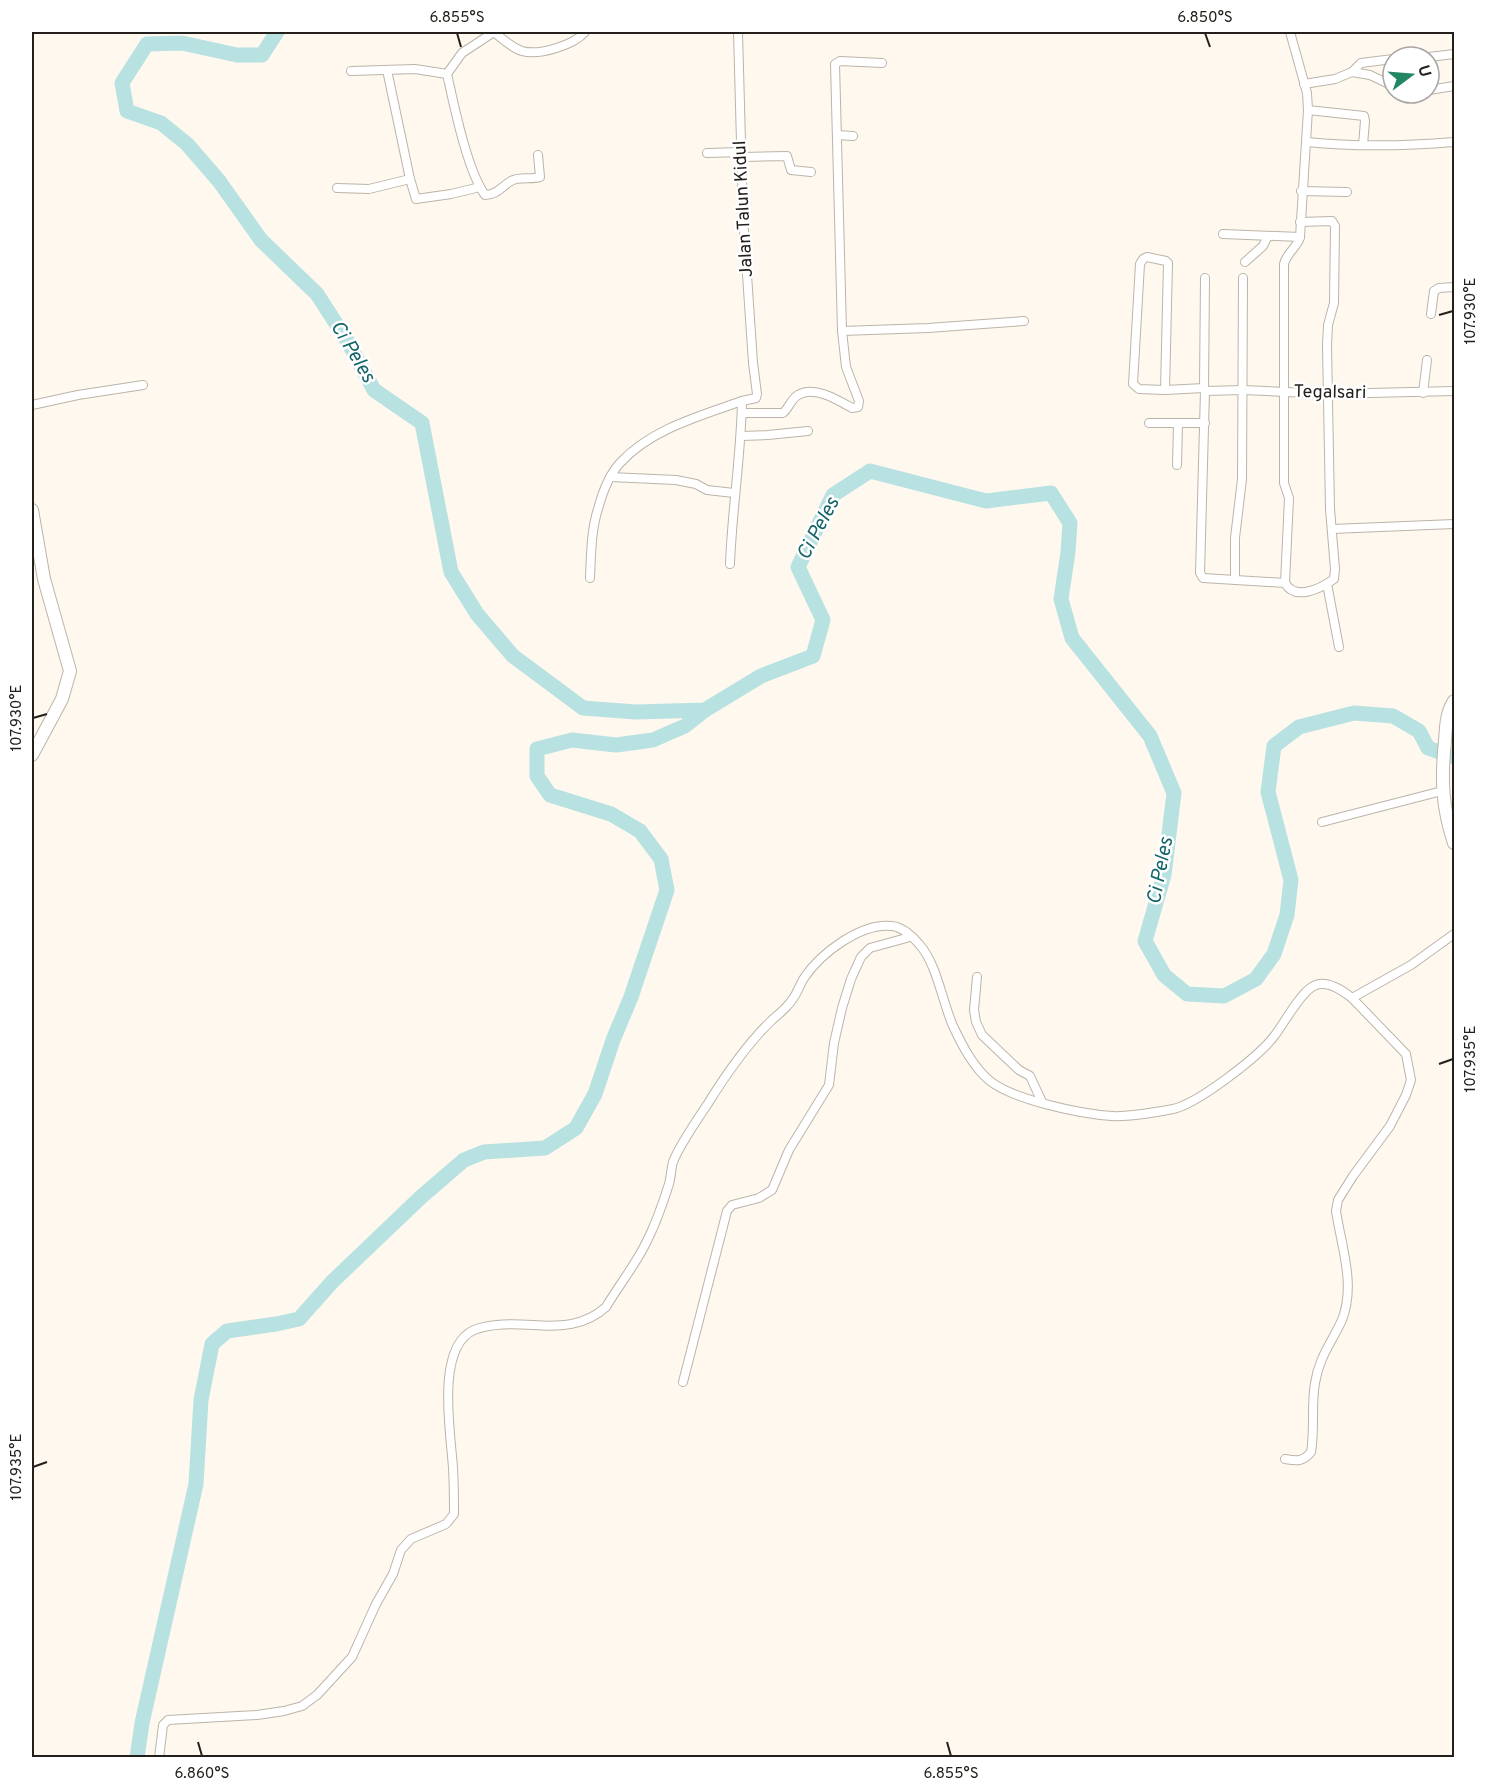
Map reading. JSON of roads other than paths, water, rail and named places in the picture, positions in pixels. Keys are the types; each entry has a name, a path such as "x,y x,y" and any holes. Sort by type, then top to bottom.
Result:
{"street":[{"path":"538,155 541,174 537,179 512,180 488,195 480,187 459,126 447,74 462,53 494,32 514,48 530,53 571,43 585,32"},
{"name":"Jalan Talun Kidul","path":"738,32 745,251 757,394 756,398 742,401"},
{"path":"1290,32 1307,93 1308,110 1307,142 1302,191 1300,222 1300,237 1298,243 1286,256 1284,264 1284,483 1289,498 1285,583 1288,589 1296,593 1327,584 1334,579 1335,569 1327,345 1328,325 1334,303 1334,223 1332,221 1300,222"},
{"path":"1304,84 1335,79 1352,72 1361,63 1381,60"},
{"path":"742,413 783,413 797,395 806,392 821,393 852,408 858,407 859,401 846,367 842,331 835,64 840,62 882,63"},
{"path":"351,71 416,69 447,74"},
{"path":"387,70 410,179 417,199 480,187"},
{"path":"1352,72 1370,75 1381,80"},
{"path":"1308,110 1364,116 1362,145"},
{"path":"837,135 853,136"},
{"path":"1307,142 1362,145 1422,145 1455,142"},
{"path":"707,153 787,156 791,170 811,172"},
{"path":"337,188 369,189 410,179"},
{"path":"1302,191 1347,192"},
{"path":"1223,234 1300,237"},
{"path":"1245,262 1263,246 1268,236"},
{"name":"Tegalsari","path":"1165,390 1167,263 1148,257 1140,264 1133,384 1139,389 1165,390 1243,390 1328,394 1455,391"},
{"path":"1205,278 1205,423 1200,573 1203,578 1285,583"},
{"path":"1235,579 1237,509 1242,479 1242,278"},
{"path":"1431,314 1434,291 1439,288 1455,287"},
{"path":"842,331 1024,321"},
{"path":"1423,393 1427,360"},
{"path":"32,405 143,385"},
{"path":"590,578 597,511 610,477 619,464 641,444 656,435 742,401 730,564"},
{"path":"1149,423 1205,423"},
{"path":"1177,465 1178,423"},
{"path":"741,436 808,431"},
{"path":"610,477 676,480 696,484 707,490 734,493"},
{"path":"32,510 44,579 70,671 62,699 32,755"},
{"path":"1332,529 1455,524"},
{"path":"1327,584 1339,647"},
{"path":"1455,701 1448,711 1441,777 1455,843"},
{"path":"1322,822 1447,797"},
{"path":"159,1758 164,1725 168,1720 257,1715 284,1712 302,1706 316,1695 352,1657 376,1604 393,1574 401,1550 411,1539 446,1524 454,1514 454,1470 447,1399 451,1365 457,1347 473,1331 502,1325 566,1326 586,1320 606,1307 647,1242 665,1198 673,1162 720,1084 770,1021 789,1005 798,993 804,978 823,956 840,943 859,933 879,927 893,926 910,937 928,956 963,1047 992,1082 1021,1096 1056,1107 1112,1116 1174,1109 1187,1104 1211,1090 1262,1049 1312,987 1328,984 1352,998 1406,1054 1410,1086 1378,1145 1363,1162 1338,1200 1336,1211 1345,1257 1346,1302 1342,1319 1321,1357 1315,1383 1311,1452 1305,1459 1284,1460"},
{"path":"1352,998 1412,965 1455,934"},
{"path":"683,1382 727,1211 732,1205 759,1198 772,1190 789,1150 829,1085 834,1043 842,1008 861,957 870,948 910,937"},
{"path":"977,977 974,1010 982,1035 1019,1070 1030,1076 1042,1102"}],"waterway":[{"name":"Ci Peles","path":"277,32 262,55 237,55 182,43 147,44 122,83 127,111 161,123 187,144 219,181 261,240 317,294 348,342 374,390 422,423 451,572 477,614 513,656 583,708 636,712 705,710 761,676 813,656 823,620 798,567 833,495 870,471 986,501 1051,493 1070,523 1061,599 1072,638 1150,736 1174,793 1164,875 1145,941 1164,975 1187,994 1224,996 1256,979 1274,954 1287,915 1291,880 1268,792 1274,746 1299,727 1354,713 1393,716 1419,731 1428,748 1454,757"},
{"path":"137,1758 142,1723 196,1484 201,1400 212,1344 227,1331 299,1319 332,1282 421,1197 464,1160 484,1152 545,1148 576,1128 595,1094 667,890 661,859 640,831 611,814 550,795 537,776 537,749 572,740 616,745 653,740 685,726 705,710"}]}
